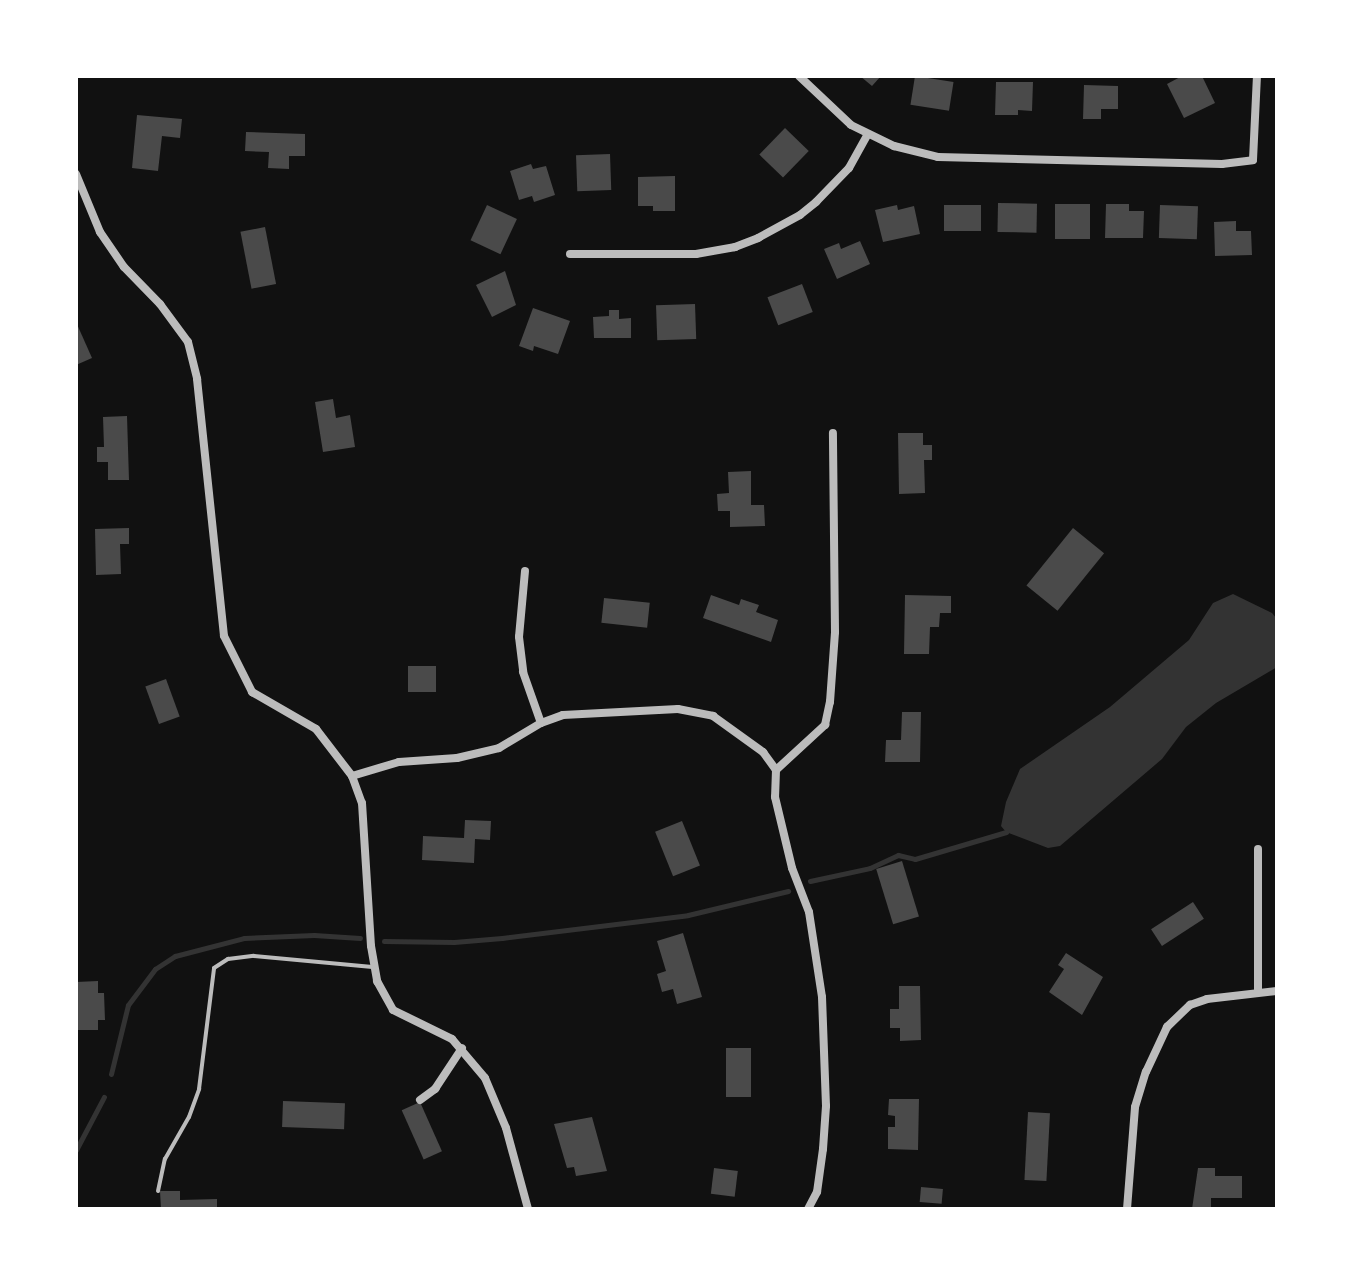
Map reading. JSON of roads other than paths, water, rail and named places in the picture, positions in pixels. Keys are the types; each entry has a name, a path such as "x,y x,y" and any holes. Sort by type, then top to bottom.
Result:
{"street":[{"path":"799,76 831,110 868,134 938,157 1238,164 1253,160 1256,147 1257,76"},
{"path":"570,254 696,254 735,247 758,238 800,215 816,202 849,168 868,134"},
{"path":"76,174 100,232 188,342 197,379 224,636 252,692 316,729 352,776 362,803 375,967 385,999 393,1010 462,1048 498,1103 528,1209"},
{"path":"776,770 825,725 830,702 835,632 833,433"},
{"path":"525,571 519,637 523,672 541,723"},
{"path":"352,776 399,762 457,758 499,748 541,723 563,715 678,709 713,716 763,752 776,770 775,797 792,868 809,912 822,997 824,1135 817,1192 808,1209"},
{"path":"1258,849 1258,991"},
{"path":"1127,1209 1135,1107 1146,1072 1167,1027 1190,1005 1207,999 1277,991"},
{"path":"420,1100 435,1089 462,1048"}],"lane":[{"path":"158,1191 165,1159 189,1117 199,1089 214,968 228,959 254,956 375,967"}],"waterway":[{"path":"810,881 870,868 898,855 915,859 1006,832"},
{"path":"384,941 454,942 502,938 688,915 788,891"},
{"path":"111,1074 128,1005 155,969 175,956 244,938 314,935 360,938"},
{"path":"76,1150 104,1097"}]}
